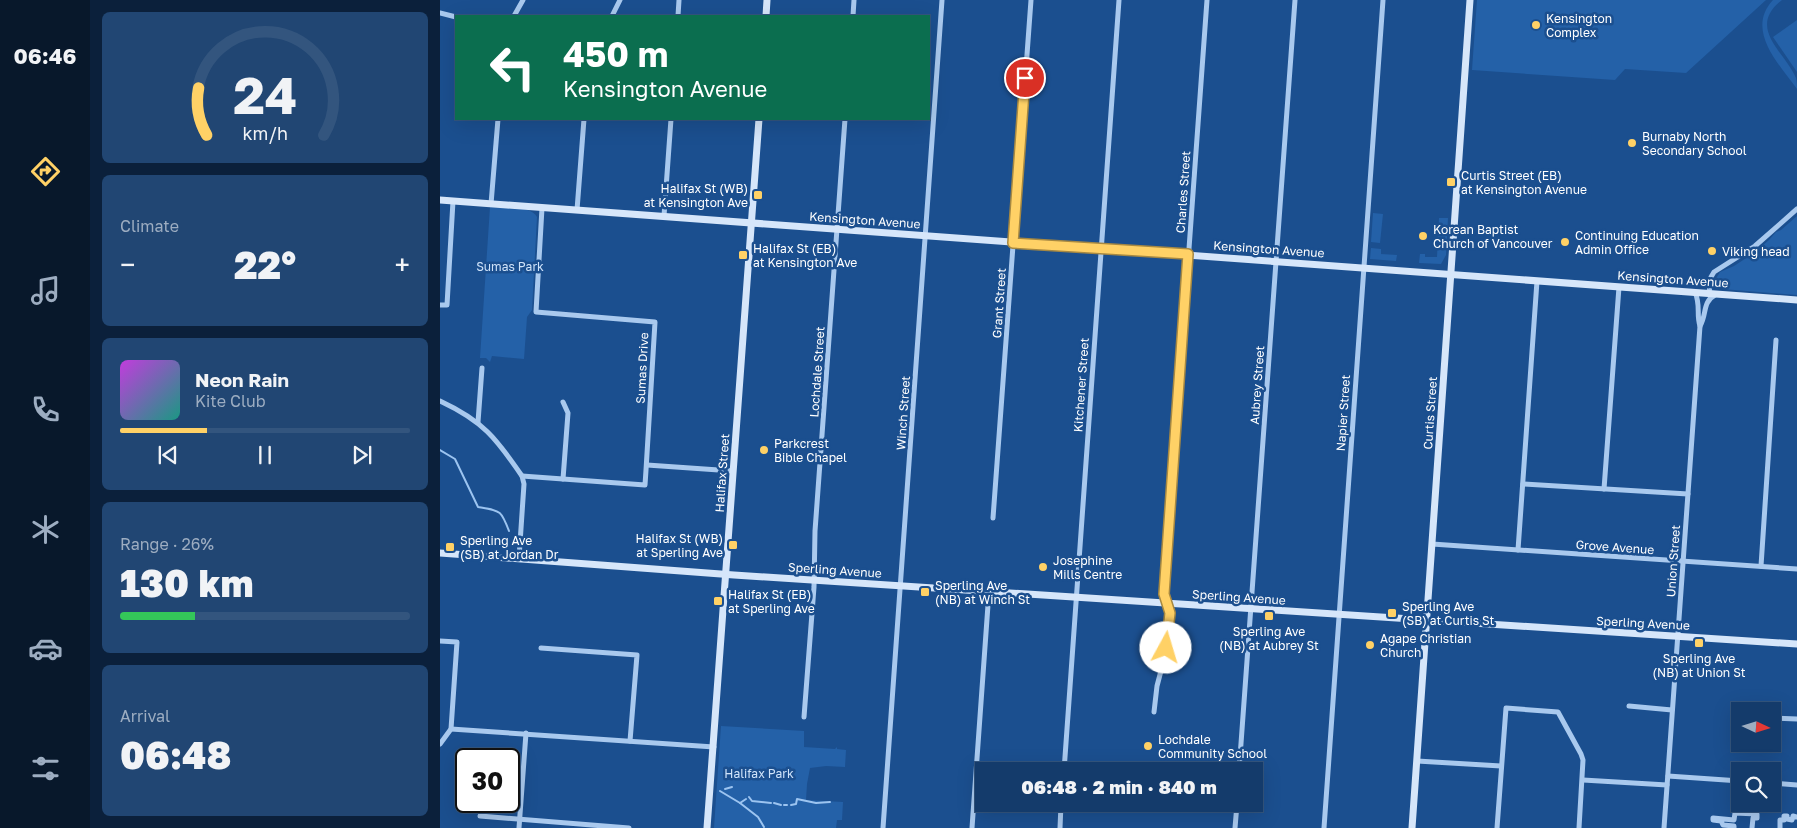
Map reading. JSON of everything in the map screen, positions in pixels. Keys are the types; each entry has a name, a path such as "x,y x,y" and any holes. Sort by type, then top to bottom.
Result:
{"street":[{"path":"515,15 523,0"},
{"path":"612,15 620,0"},
{"path":"678,15 679,0"},
{"path":"766,15 767,0"},
{"path":"853,15 854,0"},
{"name":"Winch Street","path":"883,828 942,0"},
{"name":"Grant Street","path":"993,518 1031,0"},
{"name":"Kitchener Street","path":"1065,762 1119,0"},
{"name":"Charles Street","path":"1154,712 1157,686 1168,638 1170,613 1164,594 1207,0"},
{"name":"Aubrey Street","path":"1240,762 1295,0"},
{"name":"Napier Street","path":"1324,828 1383,0"},
{"name":"Curtis Street","path":"1412,828 1470,0"},
{"path":"440,13 455,17"},
{"path":"491,204 498,120"},
{"path":"577,210 584,120"},
{"path":"664,216 671,120"},
{"name":"Halifax Street","path":"708,828 759,120"},
{"name":"Lochdale Street","path":"804,717 814,580 816,515 846,120"},
{"name":"Kensington Avenue","path":"440,200 1797,300"},
{"path":"440,305 447,305 453,201"},
{"name":"Sumas Drive","path":"522,476 645,485 647,465 655,322 536,312 542,208"},
{"name":"Union Street","path":"1700,326 1703,322 1707,302 1712,294 1711,277 1714,272 1755,246 1797,209"},
{"path":"1518,550 1537,280"},
{"path":"1604,489 1619,287"},
{"name":"Union Street","path":"1664,828 1700,326 1698,321 1699,301 1696,292"},
{"path":"1761,566 1776,340"},
{"path":"478,422 482,368"},
{"path":"440,400 478,422 500,444 522,476 524,484 519,558"},
{"path":"563,402 568,413 563,478"},
{"path":"647,465 733,471"},
{"path":"1522,484 1688,494"},
{"name":"Grove Avenue","path":"1432,544 1797,569"},
{"name":"Sperling Avenue","path":"440,553 814,580 1797,644"},
{"path":"972,828 989,591"},
{"path":"440,641 457,642 451,728 440,744"},
{"path":"541,648 637,654 630,741"},
{"path":"1629,706 1672,710"},
{"path":"1497,828 1506,708 1558,712 1581,754 1583,780 1579,828"},
{"path":"1781,718 1797,718"},
{"path":"451,728 714,747"},
{"path":"519,828 526,734"},
{"path":"1417,760 1501,766"},
{"path":"1668,776 1731,780"},
{"path":"1583,780 1667,785"},
{"path":"1781,784 1797,785"},
{"path":"1060,828 1061,812"},
{"path":"1235,828 1236,812"},
{"path":"1734,828 1734,826 1723,825 1721,821 1713,820 1713,818 1734,820 1735,813 1757,814 1757,818 1753,818 1752,828"},
{"path":"480,816 629,828"},
{"path":"1780,828 1780,820 1784,820 1784,816 1792,820 1793,816 1797,817"}],"green space":[{"path":"1477,0 1766,0 1686,73 1625,69 1615,80 1472,70"},
{"path":"1773,0 1782,0 1772,10 1767,20 1768,30 1771,40 1796,78 1797,89 1774,58 1764,35 1762,23 1765,11"},
{"path":"1797,20 1797,72 1773,37"},
{"name":"Sumas Park","path":"490,207 523,209 534,213 537,217 532,310 527,317 524,359 492,356 490,362 486,358 480,358"},
{"path":"1373,213 1383,214 1380,243 1371,242"},
{"path":"1797,216 1797,295 1722,289 1717,286 1715,280 1720,272 1734,266 1754,253 1776,232"},
{"path":"1439,218 1448,218 1446,255 1441,264 1419,263 1420,254 1425,254 1425,257 1437,257"},
{"path":"1371,248 1381,249 1381,254 1397,255 1396,261 1370,259"},
{"name":"Halifax Park","path":"721,726 804,731 804,747 835,749 837,747 837,749 846,750 845,767 826,766 810,768 807,784 806,800 843,802 842,820 837,820 836,828 714,828"}],"waterway":[{"path":"440,450 455,459 478,507 491,509 502,515 509,531"},
{"path":"725,789 732,787"},
{"path":"720,791 740,803 746,799"},
{"path":"749,797 752,801 771,803"},
{"path":"791,805 796,804 797,799 816,803 830,802"},
{"path":"740,803 758,817 764,827"},
{"path":"774,803 781,805"}],"place":[{"name":"Kensington Complex","path":"1536,25"},
{"name":"Burnaby North Secondary School","path":"1632,143"},
{"name":"Curtis Street (EB) at Kensington Avenue","path":"1451,182"},
{"name":"Halifax St (WB) at Kensington Ave","path":"758,195"},
{"name":"Korean Baptist Church of Vancouver","path":"1423,236"},
{"name":"Continuing Education Admin Office","path":"1565,242"},
{"name":"Viking head","path":"1712,251"},
{"name":"Halifax St (EB) at Kensington Ave","path":"743,255"},
{"name":"Parkcrest Bible Chapel","path":"764,450"},
{"name":"Halifax St (WB) at Sperling Ave","path":"733,545"},
{"name":"Sperling Ave (SB) at Jordan Dr","path":"450,547"},
{"name":"Josephine Mills Centre","path":"1043,567"},
{"name":"Sperling Ave (NB) at Winch St","path":"925,592"},
{"name":"Halifax St (EB) at Sperling Ave","path":"718,601"},
{"name":"Sperling Ave (SB) at Curtis St","path":"1392,613"},
{"name":"Sperling Ave (NB) at Aubrey St","path":"1269,616"},
{"name":"Sperling Ave (NB) at Union St","path":"1699,643"},
{"name":"Agape Christian Church","path":"1370,645"},
{"name":"Lochdale Community School","path":"1148,746"}],"route":[{"path":"1025,78 1013,243 1188,254 1164,594 1170,613 1166,648"}]}
